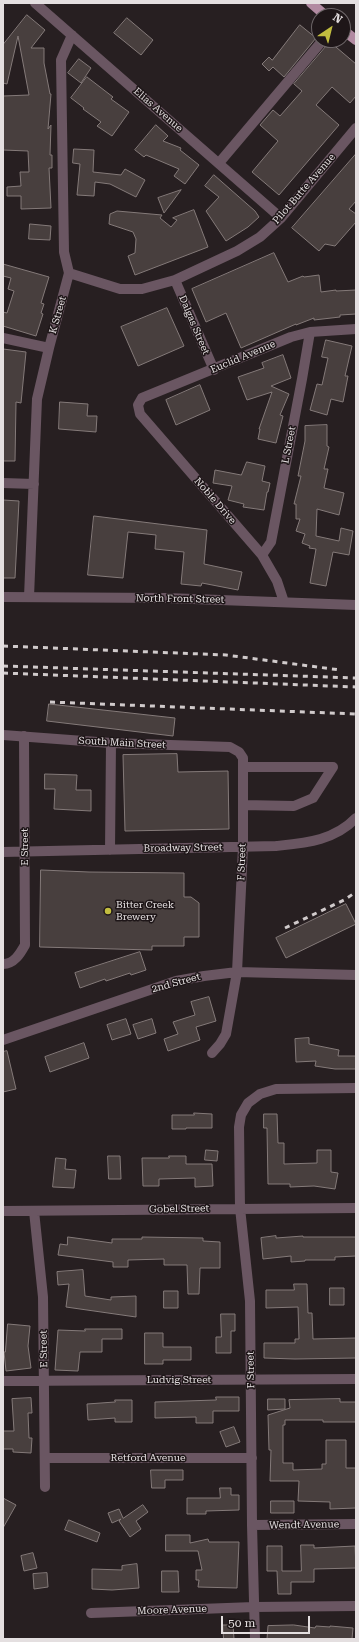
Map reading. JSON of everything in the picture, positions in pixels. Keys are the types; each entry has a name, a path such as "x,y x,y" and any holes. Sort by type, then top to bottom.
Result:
{"street":[{"name":"Elias Avenue","path":"35,3 281,218"},
{"name":"K Street","path":"29,597 37,399 68,272 64,252 61,60 72,35"},
{"path":"219,163 316,48"},
{"name":"Pilot Butte Avenue","path":"68,272 120,289 142,289 175,280 237,251 260,237 281,218 356,128"},
{"name":"Dalgas Street","path":"175,280 214,370"},
{"name":"Euclid Avenue","path":"138,405 142,398 214,370 291,337 310,332 356,329"},
{"name":"L Street","path":"262,556 271,542 310,332"},
{"path":"3,338 49,348"},
{"name":"Noble Drive","path":"138,405 140,414 262,556 277,581 284,602"},
{"path":"3,483 34,484"},
{"name":"North Front Street","path":"3,597 166,598 356,605"},
{"name":"South Main Street","path":"3,735 111,743 230,747 239,752"},
{"name":"E Street","path":"3,964 8,964 19,956 25,945 26,852 24,736"},
{"path":"110,850 111,743"},
{"name":"F Street","path":"212,1053 226,1034 237,972 243,847 243,758 239,752"},
{"path":"243,767 333,767 313,798 294,806 243,805"},
{"name":"Broadway Street","path":"3,852 243,847 309,843 329,837 351,823 356,818"},
{"name":"2nd Street","path":"3,1040 176,981 237,972 356,975"},
{"name":"F Street","path":"255,1639 252,1525 252,1380 250,1301 240,1208 239,1127 241,1115 248,1103 260,1094 276,1089 356,1088"},
{"name":"Gobel Street","path":"3,1211 356,1208"},
{"name":"E Street","path":"34,1211 43,1297 45,1486"},
{"name":"Ludvig Street","path":"3,1381 356,1379"},
{"name":"Retford Avenue","path":"45,1458 252,1458"},
{"name":"Wendt Avenue","path":"252,1525 356,1524"},
{"name":"Moore Avenue","path":"91,1613 254,1607 356,1606"}],"building":[{"path":"27,15 45,30 31,48 44,48 44,63 51,94 48,129 51,125 50,155 52,155 52,168 49,168 51,208 21,209 21,196 7,196 7,187 21,186 20,172 29,172 28,151 3,150 3,96 29,95 18,36 7,84 3,83 3,45"},
{"path":"127,18 153,40 141,55 114,33"},
{"path":"300,25 311,34 311,44 284,77 273,67 269,71 262,64 269,57 272,60"},
{"path":"325,48 337,48 356,64 356,96 350,103 332,87 316,105 339,125 279,195 252,172 278,141 260,125 273,110 280,116 302,91 294,84"},
{"path":"79,59 91,68 81,83 68,73"},
{"path":"87,77 113,97 111,99 129,112 112,136 97,126 101,122 71,98"},
{"path":"156,125 168,136 163,141 181,148 180,150 199,165 185,184 174,176 179,169 146,155 144,157 135,150"},
{"path":"74,149 94,150 93,172 121,175 125,169 145,180 136,197 110,184 95,182 94,196 77,195 80,164 73,163"},
{"path":"356,154 356,201 349,209 356,214 356,222 335,246 325,244 319,251 292,228"},
{"path":"214,175 255,211 259,217 248,227 226,241 206,211 219,197 205,186"},
{"path":"181,190 164,213 158,198"},
{"path":"194,210 208,247 135,275 128,256 135,253 136,239 133,232 109,224 110,214 117,211 162,215 160,218 171,227 177,220 173,218"},
{"path":"30,224 51,226 50,240 29,239"},
{"path":"274,253 288,282 303,276 319,275 321,292 356,290 356,314 340,315 340,317 314,320 314,318 296,324 241,348 226,313 206,322 192,289"},
{"path":"3,264 49,277 41,303 44,304 41,313 43,314 36,336 3,326 3,312 7,313 14,291 8,289 11,278 3,276"},
{"path":"167,308 184,346 138,366 121,327"},
{"path":"326,340 352,346 345,376 348,376 343,402 331,399 327,415 310,410 317,384 322,385 328,358 322,357"},
{"path":"3,349 26,352 21,403 16,402 15,461 3,461"},
{"path":"283,355 291,378 271,386 289,394 280,415 283,416 276,443 258,439 259,429 272,392 247,400 238,377 264,368 262,363"},
{"path":"200,385 210,410 176,425 166,400"},
{"path":"60,402 88,404 87,416 97,416 96,432 59,429"},
{"path":"327,425 327,446 329,447 324,469 328,469 324,488 344,493 339,515 317,509 316,536 339,541 341,528 353,531 349,555 333,552 326,586 310,583 316,549 309,548 310,546 302,543 305,534 296,531 300,519 296,519 296,504 294,504 301,476 298,476 305,441 305,426"},
{"path":"247,462 265,466 262,481 270,483 264,510 243,507 244,504 228,500 232,486 213,483 215,470 241,475"},
{"path":"3,500 19,501 15,578 3,578"},
{"path":"94,516 207,530 204,564 242,572 238,590 202,583 201,586 181,584 184,552 155,549 156,535 128,532 123,578 88,575"},
{"path":"49,704 175,718 173,736 47,721"},
{"path":"177,754 178,772 228,771 229,829 125,831 123,755"},
{"path":"45,774 77,775 76,790 91,790 91,811 54,809 55,789 45,789"},
{"path":"41,870 184,873 184,897 191,897 199,903 199,937 184,937 184,946 152,946 152,950 40,947"},
{"path":"346,904 356,924 286,958 276,938"},
{"path":"140,952 146,970 131,975 130,973 106,981 105,979 80,988 75,973"},
{"path":"209,997 216,1021 196,1027 200,1040 168,1051 164,1039 178,1034 173,1022 195,1015 191,1002"},
{"path":"126,1019 131,1034 112,1040 107,1025"},
{"path":"152,1019 156,1033 138,1039 133,1025"},
{"path":"309,1038 309,1044 339,1050 338,1056 356,1056 356,1069 335,1069 315,1066 316,1061 296,1062 295,1039"},
{"path":"84,1043 89,1058 50,1072 45,1057"},
{"path":"7,1051 16,1089 3,1092 3,1052"},
{"path":"194,1113 212,1114 212,1128 172,1129 172,1115 194,1115"},
{"path":"264,1114 277,1114 278,1143 284,1143 284,1164 317,1163 317,1150 331,1150 331,1172 338,1173 335,1189 314,1186 290,1187 290,1184 268,1184 267,1128 264,1128"},
{"path":"206,1150 218,1151 217,1161 205,1160"},
{"path":"108,1156 120,1156 121,1179 109,1179"},
{"path":"169,1156 186,1156 186,1164 212,1164 213,1186 195,1187 195,1178 159,1179 159,1186 143,1186 142,1158 169,1158"},
{"path":"56,1158 66,1159 65,1169 76,1170 74,1188 53,1187"},
{"path":"276,1236 276,1238 303,1236 356,1237 356,1256 335,1257 335,1260 305,1260 291,1262 291,1256 263,1259 261,1238"},
{"path":"68,1237 112,1243 112,1239 142,1239 142,1237 203,1238 203,1241 220,1242 220,1268 200,1268 199,1294 188,1294 187,1265 164,1265 164,1259 128,1260 128,1267 113,1267 113,1262 58,1255 60,1244 67,1245"},
{"path":"83,1270 85,1296 111,1300 111,1297 136,1296 136,1317 66,1307 69,1284 58,1285 57,1272"},
{"path":"294,1284 307,1284 308,1313 312,1313 313,1339 356,1338 356,1358 264,1358 264,1343 295,1343 295,1339 299,1339 298,1307 266,1308 266,1290 294,1290"},
{"path":"330,1288 344,1288 344,1305 330,1305"},
{"path":"164,1291 178,1291 178,1308 164,1308"},
{"path":"221,1314 235,1314 235,1331 231,1331 231,1353 216,1353 216,1337 221,1337"},
{"path":"8,1324 30,1326 28,1346 31,1368 6,1371 4,1352"},
{"path":"85,1329 122,1329 122,1339 102,1339 102,1352 80,1352 78,1371 55,1370 58,1330 85,1331"},
{"path":"145,1333 163,1333 163,1347 191,1347 191,1360 163,1360 163,1364 145,1364"},
{"path":"216,1397 239,1397 239,1411 213,1411 213,1423 196,1423 196,1417 155,1418 155,1402 216,1400"},
{"path":"31,1398 32,1413 28,1413 29,1438 32,1438 31,1453 13,1452 13,1449 3,1449 3,1431 14,1431 12,1399"},
{"path":"268,1399 285,1399 285,1409 268,1410"},
{"path":"340,1399 340,1402 356,1402 356,1422 285,1420 285,1425 283,1425 283,1463 293,1463 293,1470 322,1469 322,1464 326,1464 326,1440 346,1440 346,1468 356,1468 356,1508 330,1509 330,1502 298,1501 299,1481 270,1481 271,1450 269,1450 268,1415 290,1408 289,1400"},
{"path":"115,1400 132,1400 132,1422 115,1422 115,1418 88,1420 87,1404 115,1402"},
{"path":"234,1427 240,1442 226,1447 220,1432"},
{"path":"151,1470 183,1470 183,1480 165,1480 165,1488 152,1488"},
{"path":"220,1488 231,1488 231,1495 239,1495 239,1510 206,1511 206,1514 187,1514 187,1498 220,1498"},
{"path":"3,1498 16,1505 3,1528"},
{"path":"271,1501 294,1501 294,1513 271,1513"},
{"path":"143,1505 148,1512 136,1521 141,1529 130,1537 119,1521 121,1519 112,1523 108,1513 119,1509 123,1518"},
{"path":"69,1520 100,1533 97,1542 65,1530"},
{"path":"166,1535 190,1535 190,1543 208,1539 209,1542 239,1542 237,1588 198,1587 199,1580 196,1580 196,1570 202,1570 198,1551 166,1551"},
{"path":"301,1545 314,1545 314,1548 355,1546 356,1568 314,1569 314,1582 291,1582 291,1594 278,1594 277,1571 267,1571 267,1546 282,1546 282,1571 301,1571"},
{"path":"33,1553 37,1568 24,1571 21,1556"},
{"path":"137,1564 139,1588 112,1590 92,1589 92,1569 122,1570 122,1566"},
{"path":"162,1571 178,1571 179,1592 162,1592"},
{"path":"47,1573 48,1587 34,1589 33,1574"},
{"path":"223,1625 233,1625 234,1639 224,1639"},
{"path":"294,1625 315,1628 316,1626 330,1626 353,1628 352,1639 267,1639 268,1626"}],"railway":[{"path":"3,646 226,655 340,670"},
{"path":"3,666 356,678"},
{"path":"3,673 356,687"},
{"path":"50,702 356,714"},
{"path":"285,928 344,900 356,892"}],"place":[{"name":"Bitter Creek Brewery","path":"108,911"}]}
